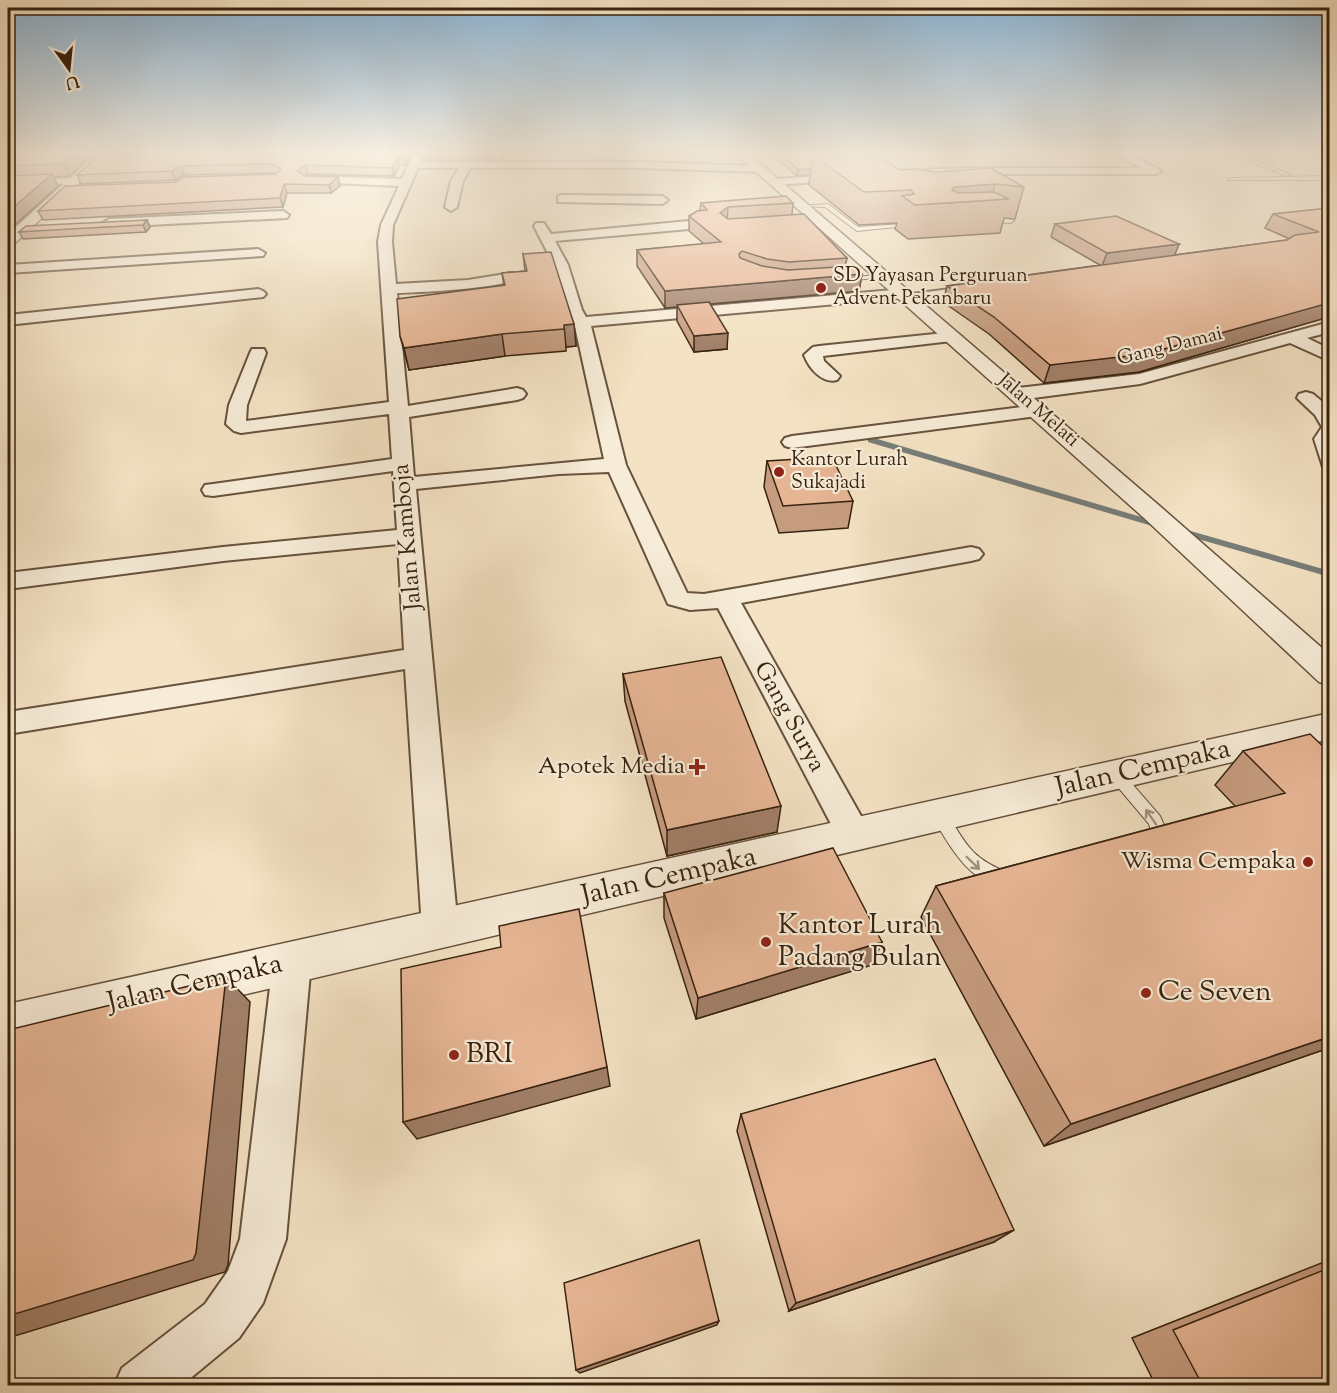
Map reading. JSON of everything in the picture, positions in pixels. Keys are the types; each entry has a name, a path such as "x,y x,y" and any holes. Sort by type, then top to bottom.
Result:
{"street":[{"path":"8,242 35,218"},
{"path":"96,223 213,218"},
{"name":"Jalan Kamboja","path":"391,218 385,232 388,289 440,928"},
{"name":"Jalan Melati","path":"811,218 823,222 1154,513 1329,674"},
{"path":"8,225 44,226"},
{"path":"689,225 543,232 561,265 574,310 582,322 616,465 677,598 697,602 725,598 970,554"},
{"path":"8,269 258,253"},
{"path":"388,289 468,284 511,277"},
{"path":"582,322 1001,287"},
{"path":"8,320 258,294"},
{"name":"Gang Damai","path":"1018,394 1140,379 1329,327"},
{"path":"831,376 816,363 813,355 819,351 954,337"},
{"path":"1291,337 1329,356"},
{"path":"258,353 238,405 236,424 241,428 517,394"},
{"path":"1306,399 1323,412 1329,424"},
{"path":"792,442 1038,411"},
{"path":"1329,430 1324,438 1329,463"},
{"path":"213,490 403,474 616,465"},
{"path":"8,581 223,554 409,536"},
{"name":"Gang Surya","path":"725,598 854,835"},
{"path":"8,723 418,657"},
{"name":"Jalan Cempaka","path":"8,1027 1329,726"},
{"path":"140,1386 222,1321 246,1286 263,1239 292,962"}],"lane":[{"path":"842,218 857,229 903,226"},
{"path":"1004,230 984,220 1011,221"},
{"path":"832,280 884,276"},
{"path":"1116,775 1155,821 1160,834 1137,842"},
{"path":"940,815 971,864 989,874 1001,877 1012,874"}],"building":[{"path":"691,218 808,218 847,258 789,262 767,259 742,251 739,254 740,258 762,266 788,270 854,266 862,274 665,291 637,250 721,242"},
{"path":"1101,218 1121,218 1179,244 1107,253 1055,224"},
{"path":"1283,218 1329,218 1329,303 1146,354 1050,365 994,317 947,286 1287,240 1295,235 1319,232"},
{"path":"147,220 143,225 19,232 26,226"},
{"path":"551,252 574,324 564,325 564,329 502,334 404,348 400,336 397,299 505,285 502,273 527,271 523,254"},
{"path":"709,302 728,333 694,336 677,305"},
{"path":"832,457 853,501 783,506 767,461"},
{"name":"Apotek Media","path":"721,657 781,806 667,830 623,674"},
{"name":"Ce Seven","path":"1310,734 1329,752 1329,1037 1071,1124 936,886 1285,793 1243,751"},
{"name":"Kantor Lurah Padang Bulan","path":"833,848 882,942 698,998 664,893"},
{"path":"579,909 607,1067 403,1122 401,969 501,947 499,926"},
{"path":"226,977 196,1253 193,1260 8,1316 8,1030"},
{"path":"935,1059 1014,1230 796,1303 741,1114"},
{"path":"699,1240 719,1321 576,1370 564,1283"},
{"path":"1329,1268 1329,1386 1203,1386 1173,1330"}],"waterway":[{"path":"871,440 1162,526"},
{"path":"1180,531 1330,574"}],"place":[{"name":"SD Yayasan Perguruan Advent Pekanbaru","path":"821,288"},
{"name":"Kantor Lurah Sukajadi","path":"779,472"},
{"name":"Apotek Media","path":"697,767"},
{"name":"Wisma Cempaka","path":"1308,862"},
{"name":"Kantor Lurah Padang Bulan","path":"766,942"},
{"name":"Ce Seven","path":"1146,993"},
{"name":"BRI","path":"454,1055"}]}
